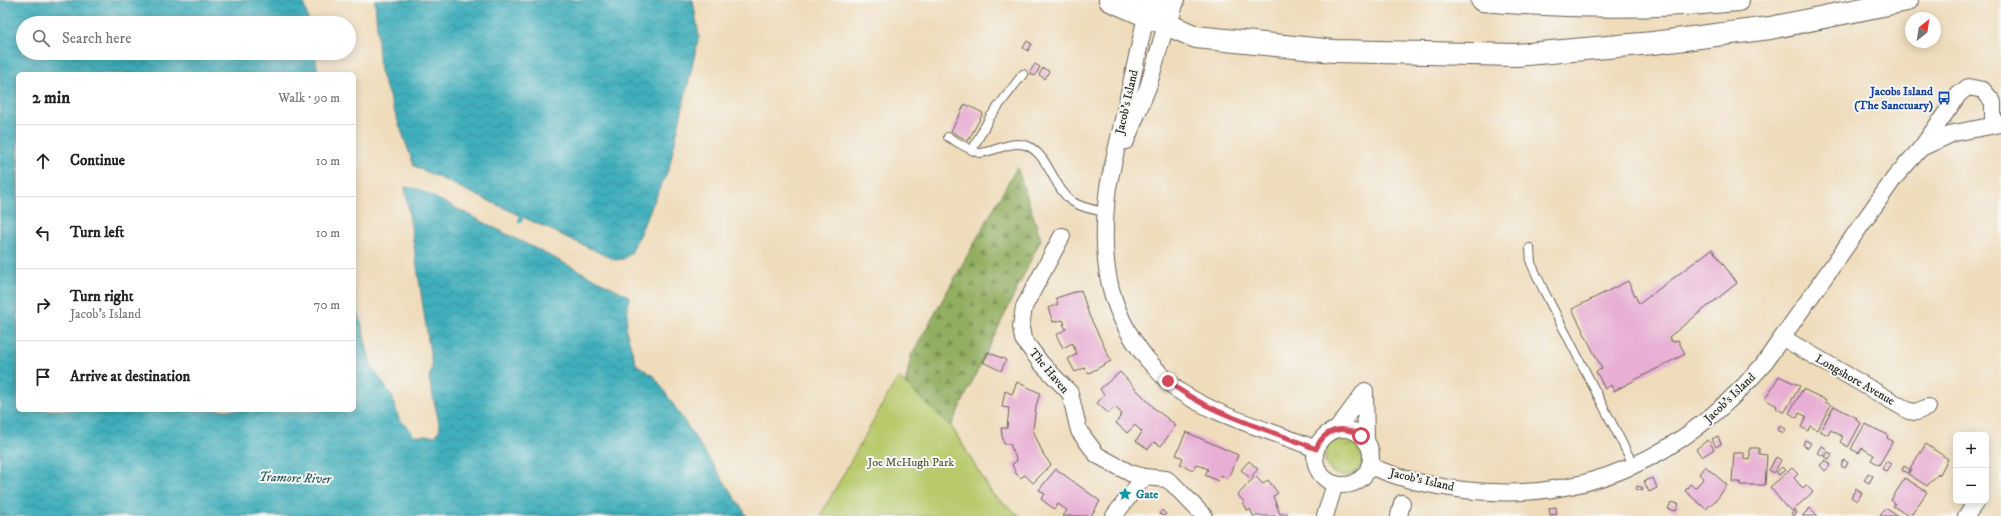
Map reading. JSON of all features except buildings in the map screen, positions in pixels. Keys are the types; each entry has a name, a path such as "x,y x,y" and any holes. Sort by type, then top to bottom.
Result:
{"main road":[{"path":"1110,0 1149,8 1166,25 1196,37 1334,52 1516,55 1653,43 1770,28 1907,0"},
{"path":"1166,25 1173,0"},
{"path":"1482,0 1579,5 1704,3 1738,0"}],"street":[{"name":"Jacob's Island","path":"1149,8 1108,187 1105,212 1104,248 1107,274 1114,301 1132,338 1158,371 1179,390 1198,402 1219,412 1316,449"},
{"name":"Jacob's Island","path":"1108,187 1148,87 1166,25"},
{"path":"1921,148 1959,94 1968,87 1983,90 1993,102 1997,124"},
{"name":"Jacob's Island","path":"1369,466 1411,480 1438,486 1516,492 1549,490 1577,485 1607,477 1634,466 1671,446 1726,405 1762,366 1881,196 1895,177 1921,148 1954,133 1997,124"},
{"name":"The Haven","path":"1062,236 1024,307 1021,327 1023,339 1041,363 1070,393 1079,431 1097,455 1116,466 1144,477 1166,479 1204,516"},
{"name":"Longshore Avenue","path":"1783,338 1909,411 1916,412 1928,407"},
{"path":"1337,429 1365,391 1366,442 1371,458 1369,466 1359,480 1351,483 1335,484 1321,475 1317,468 1315,460 1316,449 1323,437 1329,432 1337,429 1346,429 1354,431 1366,442"},
{"path":"1116,514 1144,477"},
{"path":"1325,516 1335,484"},
{"path":"1966,516 1975,504"}],"lane":[{"path":"972,150 990,117 1023,74"},
{"path":"948,137 979,153 1012,145 1025,144 1035,150 1042,158 1064,195 1080,206 1105,212"},
{"path":"1530,248 1531,262 1540,283 1634,466"}],"green space":[{"path":"1017,167 1041,239 951,426 993,495 1019,516 950,516 901,406 911,356"},
{"name":"Joe McHugh Park","path":"898,377 951,426 993,495 1020,516 820,516"},
{"path":"1340,438 1348,438 1358,443 1362,450 1362,464 1358,471 1348,476 1340,476 1330,471 1328,468 1325,461 1325,453 1330,443 1333,441"}],"water":[{"name":"Tramore River","path":"0,0 303,0 307,16 16,16 16,60 316,60 318,72 16,72 16,412 356,412 356,302 371,366 392,396 399,419 409,428 414,436 436,436 440,428 429,378 432,366 405,187 418,189 629,296 626,330 636,364 655,377 747,516 0,516"},
{"path":"375,0 693,0 699,36 669,168 631,253 624,259 615,260 414,166 380,71"}],"waterway":[{"path":"520,221 523,212"}],"place":[{"name":"Jacobs Island (The Sanctuary)","path":"1944,98"},
{"name":"Gate","path":"1125,494"}],"route":[{"path":"1168,381 1198,402 1219,412 1278,433 1316,449 1323,437 1329,432 1337,429 1354,431 1361,436"}]}
